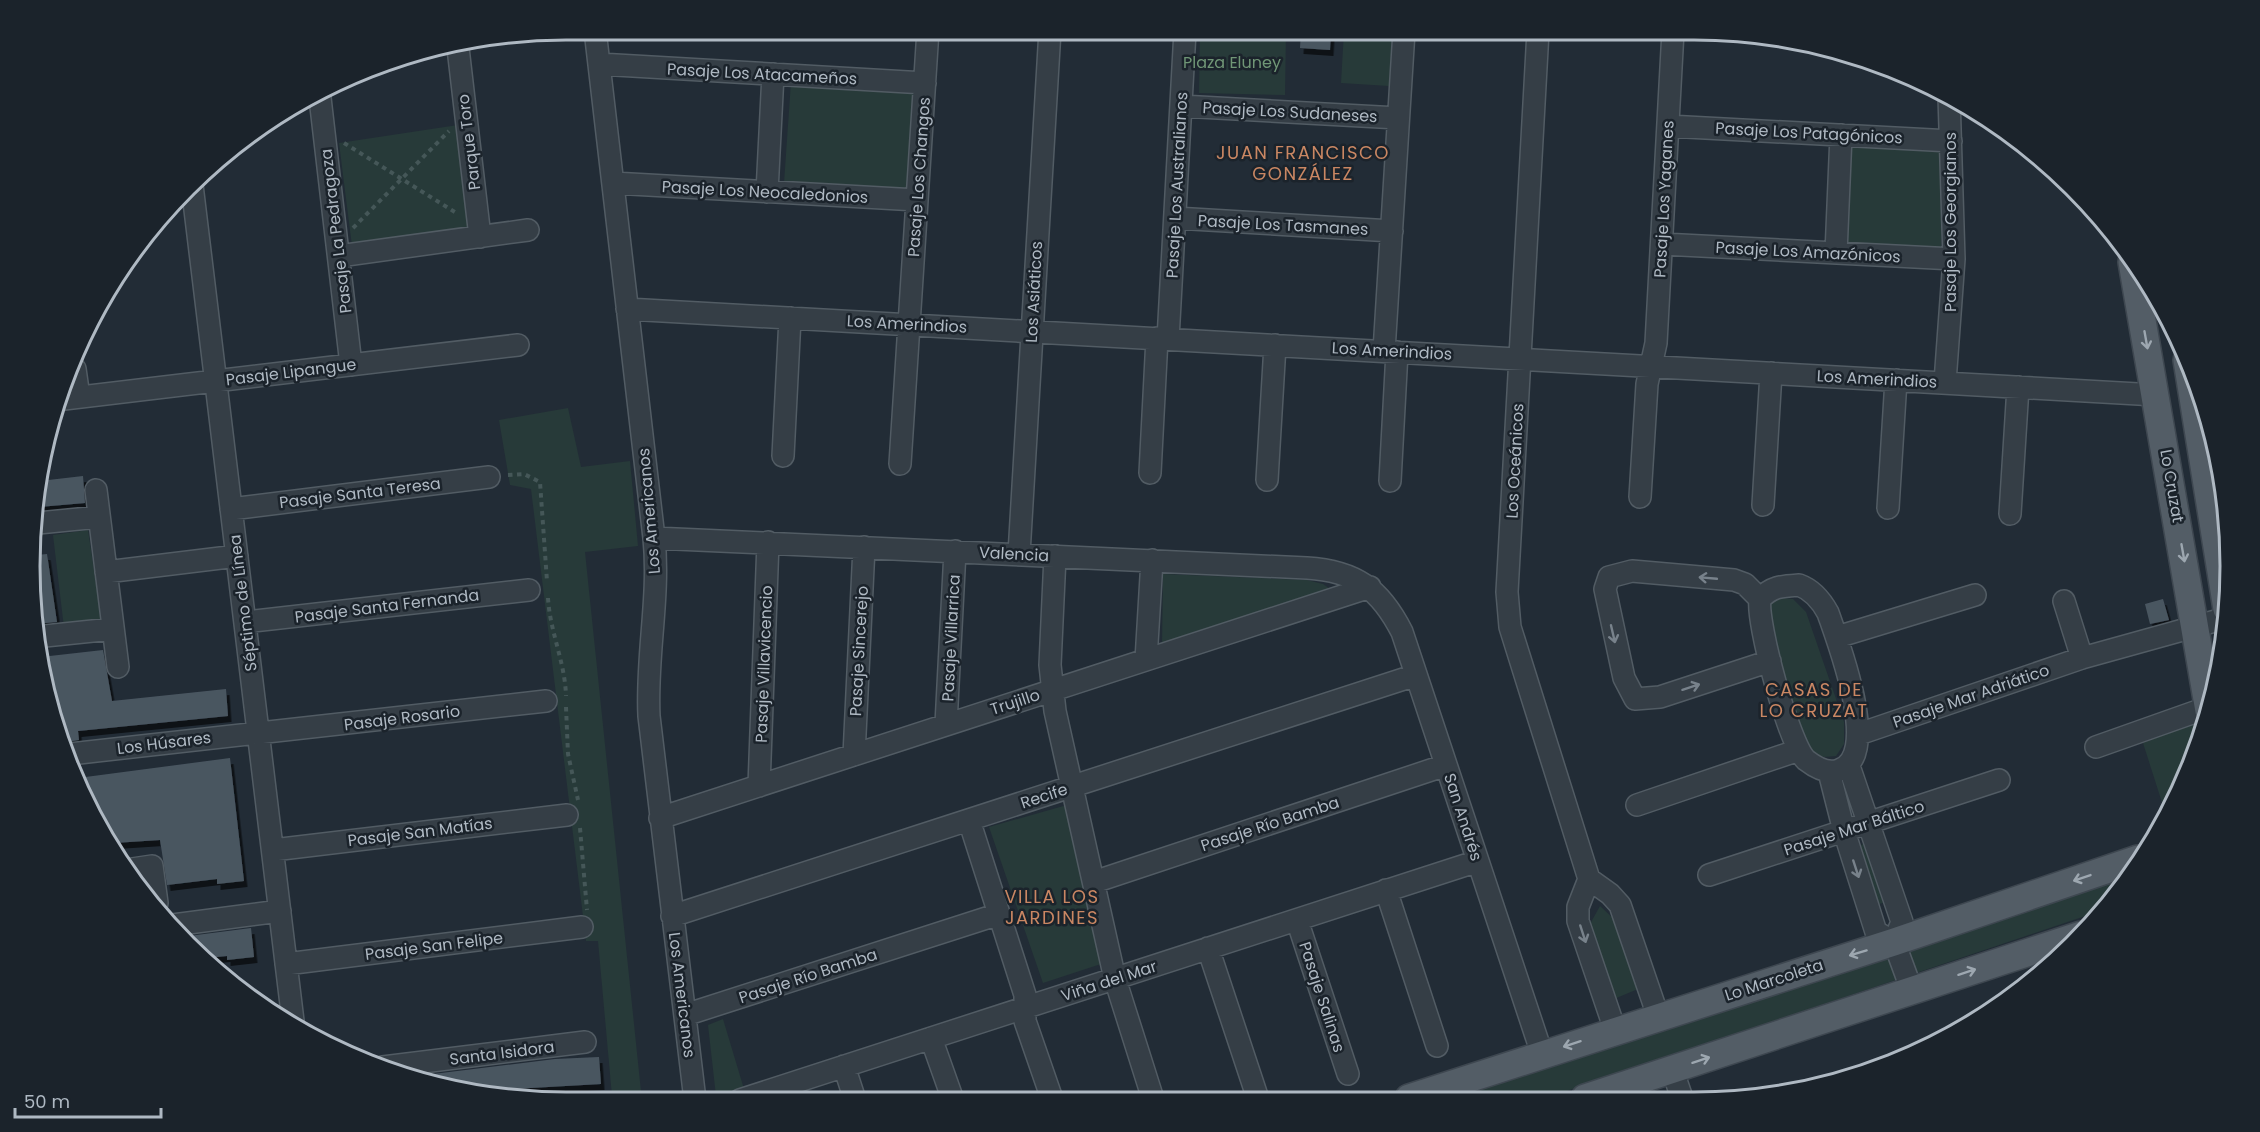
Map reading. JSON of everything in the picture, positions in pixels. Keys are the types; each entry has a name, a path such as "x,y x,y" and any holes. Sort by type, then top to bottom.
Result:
{"main road":[{"name":"Lo Cruzat","path":"2148,302 2156,395 2205,687"},
{"name":"Lo Cruzat","path":"2207,451 2218,538"},
{"name":"Lo Marcoleta","path":"1426,1092 1894,942 2128,862"},
{"path":"1631,1091 1672,1069 2062,941"}],"street":[{"name":"Los Americanos","path":"596,40 654,537 656,571 648,691 660,818 694,1092"},
{"name":"Pasaje Los Changos","path":"900,464 927,40"},
{"name":"Los Asiáticos","path":"1019,554 1049,40"},
{"name":"Pasaje Los Australianos","path":"1150,472 1175,218 1185,40"},
{"path":"1390,481 1392,231 1403,40"},
{"name":"Los Oceánicos","path":"1538,40 1507,592 1510,627 1589,879"},
{"name":"Pasaje Los Yaganes","path":"1640,497 1647,384 1656,344 1673,40"},
{"name":"Parque Toro","path":"458,52 479,232"},
{"name":"Pasaje Los Atacameños","path":"599,64 925,83"},
{"path":"767,192 773,74"},
{"name":"Pasaje La Pedragoza","path":"320,102 351,365"},
{"name":"Pasaje Los Sudaneses","path":"1181,106 1398,118"},
{"name":"Pasaje Los Georgianos","path":"1945,382 1953,259 1949,107"},
{"name":"Pasaje Los Patagónicos","path":"1668,126 1951,141"},
{"path":"1836,253 1841,135"},
{"name":"Pasaje Los Neocaledonios","path":"613,183 918,200"},
{"name":"Séptimo de Línea","path":"193,195 292,1014"},
{"name":"Pasaje Los Tasmanes","path":"1175,218 1392,231"},
{"path":"338,250 479,232 528,231"},
{"name":"Pasaje Los Amazónicos","path":"1662,244 1953,259"},
{"name":"Los Amerindios","path":"627,309 2156,395"},
{"path":"783,456 790,318"},
{"name":"Pasaje Lipangue","path":"71,398 518,345"},
{"path":"1267,480 1275,345"},
{"path":"1763,505 1771,373"},
{"path":"1888,508 1896,380"},
{"path":"2010,514 2018,387"},
{"name":"Pasaje Santa Teresa","path":"231,509 489,477"},
{"path":"96,490 118,667"},
{"path":"43,523 99,517"},
{"name":"Valencia","path":"654,537 1323,569 1354,578 1370,587"},
{"name":"Pasaje Villavicencio","path":"759,786 768,543"},
{"name":"Pasaje Sincerejo","path":"854,755 864,547"},
{"name":"Pasaje Villarrica","path":"946,724 955,551"},
{"path":"106,572 237,556"},
{"path":"1055,556 1051,691 1115,979 1152,1092"},
{"path":"1146,660 1152,560"},
{"path":"1770,661 1660,697 1647,700 1635,699 1624,678 1605,600 1609,577 1632,571 1734,580 1745,584 1760,599 1760,622 1770,661 1799,750 1810,762 1839,769 1866,823 1902,922 1894,942"},
{"path":"1760,599 1769,590 1780,586 1799,585 1809,589 1822,602 1837,637 1859,723 1856,753 1839,769"},
{"name":"Trujillo","path":"660,818 1370,587"},
{"name":"San Andrés","path":"1370,587 1394,617 1416,675 1542,1054"},
{"name":"Pasaje Santa Fernanda","path":"245,622 529,590"},
{"path":"1837,637 1975,594"},
{"path":"2064,601 2082,658"},
{"name":"Pasaje Mar Adriático","path":"1859,734 2082,658 2216,620"},
{"path":"45,637 112,629"},
{"name":"Recife","path":"672,916 1416,675"},
{"name":"Pasaje Rosario","path":"258,732 284,732 546,701"},
{"path":"2096,747 2199,712"},
{"name":"Los Húsares","path":"75,753 258,732"},
{"path":"1637,805 1799,750"},
{"name":"Pasaje Río Bamba","path":"1094,882 1446,765"},
{"path":"1839,769 1844,831 1876,932 1894,942 1912,991"},
{"name":"Pasaje Mar Báltico","path":"1709,876 1999,780"},
{"name":"Pasaje San Matías","path":"273,850 567,815"},
{"path":"969,820 1025,995 1025,1021 1050,1092"},
{"name":"Viña del Mar","path":"770,1092 1478,861"},
{"path":"136,868 152,866 156,894"},
{"path":"1615,1030 1578,921 1578,907 1589,879 1610,894 1620,905 1658,1016"},
{"path":"1386,890 1437,1046"},
{"path":"182,924 280,911"},
{"name":"Pasaje Río Bamba","path":"685,1015 999,914"},
{"name":"Pasaje Salinas","path":"1297,920 1347,1074"},
{"name":"Pasaje San Felipe","path":"286,964 582,927"},
{"path":"1208,948 1256,1092"},
{"path":"931,1038 950,1092"},
{"name":"Santa Isidora","path":"400,1065 585,1042"},
{"path":"844,1066 852,1092"},
{"path":"1672,1069 1680,1092"}],"path":[{"path":"338,250 449,131 466,124"},
{"path":"324,130 402,179 479,232"},
{"path":"489,477 525,474 540,482"}],"green space":[{"name":"Plaza Eluney","path":"1200,40 1286,40 1285,95 1199,93"},
{"path":"1343,40 1392,40 1389,86 1341,83"},
{"path":"791,82 916,89 910,191 784,183"},
{"path":"458,125 469,228 352,246 339,143"},
{"path":"1848,145 1944,148 1941,249 1842,242"},
{"path":"568,408 581,467 630,461 638,546 585,552 641,1092 612,1092 598,941 586,941 531,489 510,485 499,420"},
{"path":"88,530 102,624 64,628 53,535"},
{"path":"1163,574 1307,580 1323,584 1333,591 1162,644"},
{"path":"1782,598 1793,599 1806,612 1844,722 1844,744 1836,756 1824,757 1809,751 1766,635 1763,607"},
{"path":"2196,721 2162,803 2143,743"},
{"path":"1067,805 1101,964 1043,983 989,827"},
{"path":"1864,843 1883,903 1874,905 1856,849"},
{"path":"2119,874 2086,916 1564,1092 1453,1092"},
{"path":"1600,906 1615,920 1638,989 1614,999 1590,924"},
{"path":"723,1019 744,1089 716,1092 708,1025"}],"building":[{"path":"1300,40 1331,40 1330,50 1300,48"},
{"path":"83,476 85,503 44,507 48,480"},
{"path":"47,554 57,622 44,623 41,555"},
{"path":"2163,599 2169,620 2150,624 2145,604"},
{"path":"103,650 112,701 226,689 228,716 78,731 79,740 71,741 58,702 49,656"},
{"path":"230,758 244,881 217,884 217,879 167,885 160,840 119,843 86,777"},
{"path":"251,928 254,957 227,960 227,956 216,957 192,936"},
{"path":"599,1057 601,1084 517,1089 431,1074 555,1059"}],"district":[{"name":"JUAN FRANCISCO GONZÁLEZ","path":"1303,162"},
{"name":"CASAS DE LO CRUZAT","path":"1814,699"},
{"name":"VILLA LOS JARDINES","path":"1052,906"}]}
